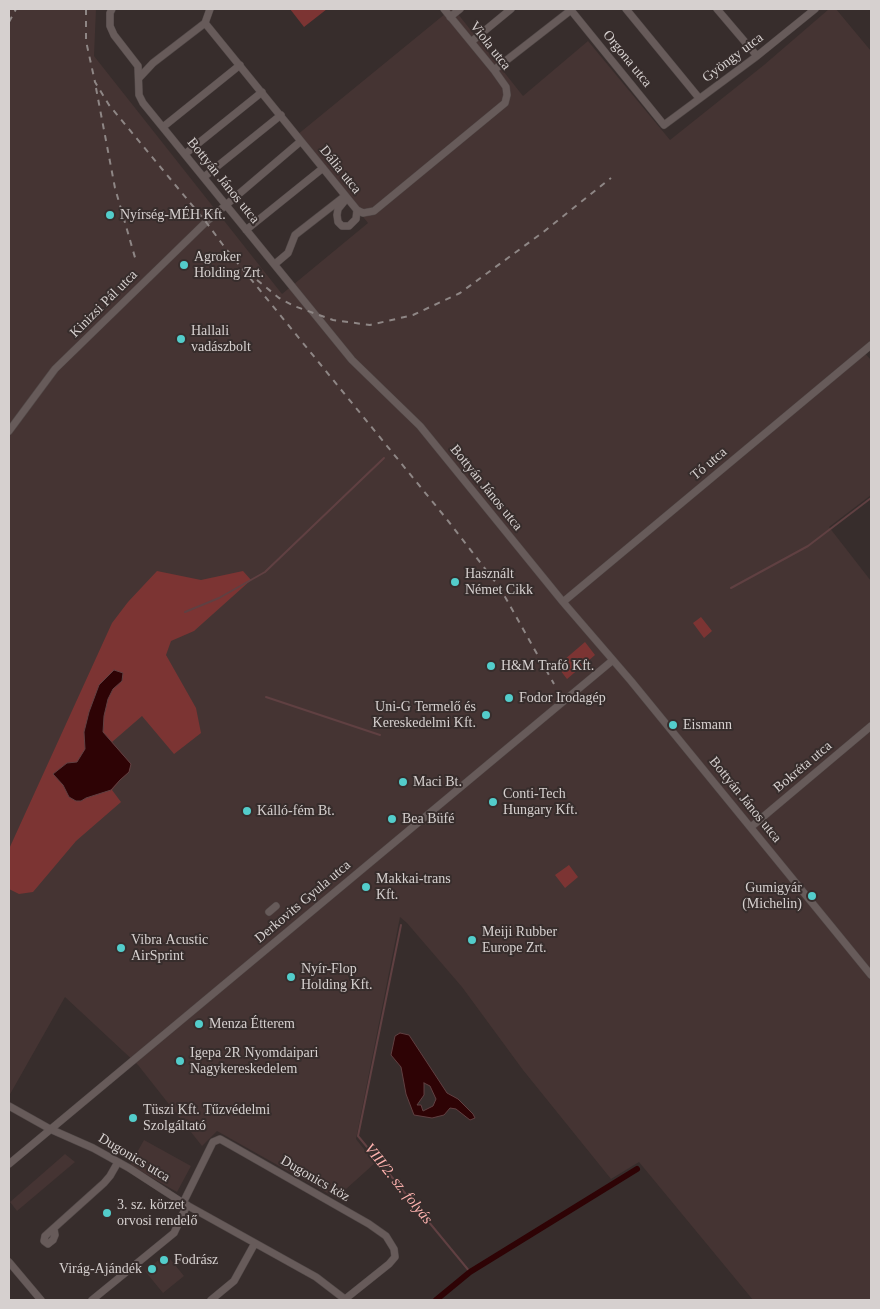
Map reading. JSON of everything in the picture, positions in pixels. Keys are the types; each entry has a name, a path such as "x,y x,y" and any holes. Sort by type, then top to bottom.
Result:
{"street":[{"name":"Bottyán János utca","path":"112,9 110,13 110,26 114,35 138,66 139,95 163,126 352,360 420,426 562,602 613,660 871,975"},
{"path":"139,78 153,64 205,23 210,9"},
{"name":"Viola utca","path":"444,9 506,87 505,103"},
{"path":"450,17 460,9"},
{"path":"471,42 511,9"},
{"path":"494,70 571,9"},
{"name":"Orgona utca","path":"571,9 664,126"},
{"path":"626,9 699,98"},
{"path":"717,9 757,56"},
{"name":"Gyöngy utca","path":"664,126 757,56 815,9"},
{"name":"Dália utca","path":"205,23 346,197 357,210 363,213 374,211 505,103"},
{"path":"163,126 240,65"},
{"path":"185,154 262,92"},
{"path":"204,177 281,115"},
{"name":"Kinizsi Pál utca","path":"9,431 55,369 202,226 301,140"},
{"path":"246,230 323,168"},
{"path":"346,197 336,215 338,222 342,226 349,226 356,219 357,210"},
{"path":"275,264 288,253 295,236 346,197"},
{"name":"Tó utca","path":"562,602 871,345"},
{"name":"Derkovits Gyula utca","path":"9,1164 613,660"},
{"name":"Bokréta utca","path":"751,827 871,726"},
{"path":"269,912 276,906"},
{"name":"Dugonics utca","path":"9,1106 50,1129 93,1148 118,1162 185,1204 316,1277 345,1300"},
{"name":"Dugonics köz","path":"185,1204 213,1142 220,1139 369,1224 386,1236 394,1249 395,1257 390,1264 345,1300"},
{"path":"45,1236 104,1183 118,1162"},
{"path":"92,1300 174,1233 185,1204"},
{"path":"211,1300 234,1281 255,1243"},
{"path":"9,1262 41,1300"}],"shaded area":[{"path":"9,9 96,9 94,56 282,294 368,223 297,135 451,9 454,9 523,96 588,41 670,140 764,65 829,9 836,9 871,51 871,341 861,349 871,360 871,495 829,527 871,581 871,1300 753,1300 639,1162 611,1179 523,1070 462,987 400,917 356,1139 375,1163 336,1198 217,1131 202,1146 138,1065 65,997 9,1096"},
{"path":"290,9 327,9 304,27"},
{"path":"157,571 201,580 243,571 251,580 194,631 171,641 166,655 196,708 201,733 174,754 142,716 112,742 131,764 129,772 112,790 121,802 76,841 33,892 19,894 9,889 9,849 112,623 128,602"},
{"path":"701,617 712,631 704,638 693,623"},
{"path":"585,642 595,655 567,679 557,666"},
{"path":"114,670 123,673 122,681 113,689 108,699 103,732 131,764 129,772 111,790 76,801 69,797 63,785 53,774 67,763 77,762 85,749 84,732 89,712 99,685"},
{"path":"569,865 578,877 565,888 555,875"},
{"path":"400,1033 409,1035 447,1093 458,1099 475,1118 470,1120 456,1109 450,1108 444,1115 432,1118 414,1115 406,1094 401,1067 391,1055 395,1036","holes":["424,1083 430,1086 436,1099 433,1106 423,1111 421,1105 417,1105 424,1095"]},
{"path":"144,1140 191,1166 177,1192 130,1165"},
{"path":"65,1154 75,1162 17,1211 10,1202"},
{"path":"166,1254 184,1276 163,1293 145,1271"}],"waterway":[{"path":"185,612 219,598 265,572 384,458"},
{"name":"VIII/2. sz. folyás","path":"731,588 808,546 871,498"},
{"path":"266,697 380,735"},
{"name":"VIII/2. sz. folyás","path":"401,925 358,1136 470,1272"},
{"path":"436,1300 470,1272 637,1169"}],"railway":[{"path":"9,22 16,9"},
{"path":"86,9 86,41 95,82 109,105 445,517 500,588 554,684"},
{"path":"96,88 115,188 136,261"},
{"path":"257,280 279,298 294,306 333,320 370,325 413,315 460,293 542,233 611,178"}],"place":[{"name":"Nyírség-MÉH Kft.","path":"110,215"},
{"name":"Agroker Holding Zrt.","path":"184,265"},
{"name":"Hallali vadászbolt","path":"181,339"},
{"name":"Használt Német Cikk","path":"455,582"},
{"name":"H&M Trafó Kft.","path":"491,666"},
{"name":"Fodor Irodagép","path":"509,698"},
{"name":"Uni-G Termelő és Kereskedelmi Kft.","path":"486,715"},
{"name":"Eismann","path":"673,725"},
{"name":"Maci Bt.","path":"403,782"},
{"name":"Conti-Tech Hungary Kft.","path":"493,802"},
{"name":"Kálló-fém Bt.","path":"247,811"},
{"name":"Bea Büfé","path":"392,819"},
{"name":"Makkai-trans Kft.","path":"366,887"},
{"name":"Gumigyár (Michelin)","path":"812,896"},
{"name":"Meiji Rubber Europe Zrt.","path":"472,940"},
{"name":"Vibra Acustic AirSprint","path":"121,948"},
{"name":"Nyír-Flop Holding Kft.","path":"291,977"},
{"name":"Menza Étterem","path":"199,1024"},
{"name":"Igepa 2R Nyomdaipari Nagykereskedelem","path":"180,1061"},
{"name":"Tüszi Kft. Tűzvédelmi Szolgáltató","path":"133,1118"},
{"name":"3. sz. körzet orvosi rendelő","path":"107,1213"},
{"name":"Fodrász","path":"164,1260"},
{"name":"Virág-Ajándék","path":"152,1269"}]}
